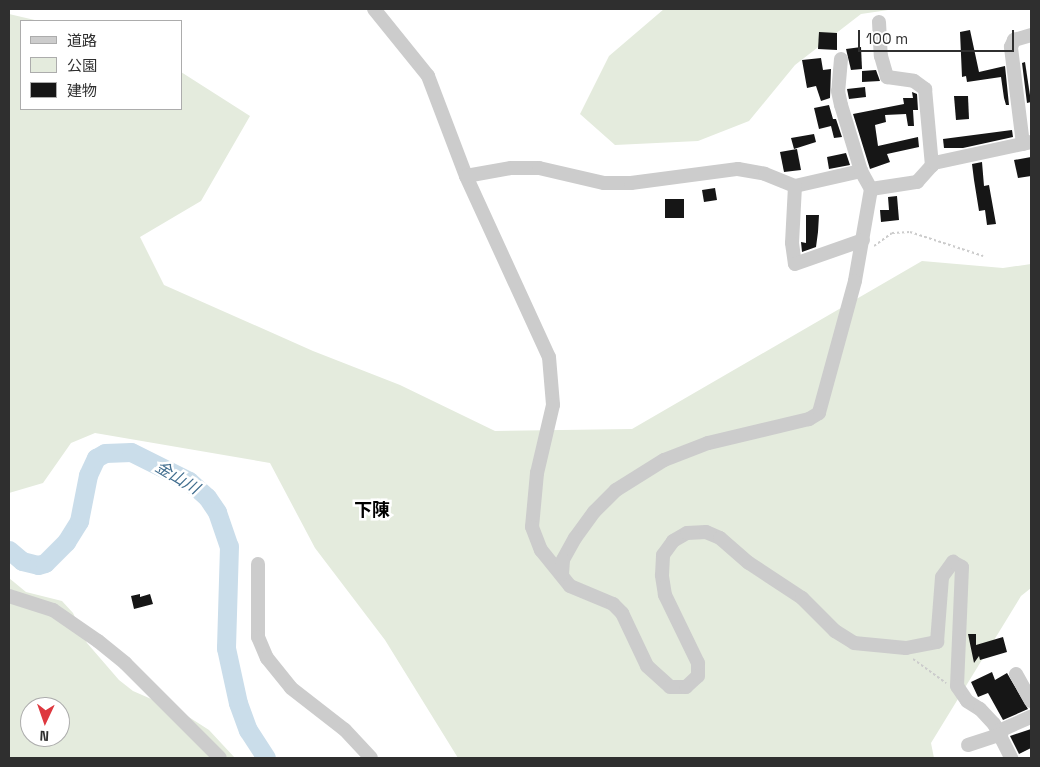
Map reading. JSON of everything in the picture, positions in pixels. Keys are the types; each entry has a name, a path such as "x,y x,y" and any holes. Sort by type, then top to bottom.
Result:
{"street":[{"path":"374,9 428,76 466,176 549,357 553,405 537,472 532,527 541,550 570,586 613,604 622,613 647,666 670,687 686,687 698,676 698,663 666,595 662,575 663,555 673,541 687,533 706,532 720,538 749,563 802,598 835,631 854,643 906,648 937,642 942,577 953,562 962,567 956,677 961,695 980,709 1000,732 1011,758"},
{"path":"879,22 881,56 887,77 914,81 925,89 932,166"},
{"path":"871,189 917,182 932,166 1027,143 1011,47 1014,40 1031,35"},
{"path":"562,574 564,560 575,538 594,512 616,490 664,460 708,443 809,419 818,413 867,244 871,189 862,171 841,105 841,59"},
{"path":"466,176 511,168 539,168 604,183 631,183 738,169 765,174 795,186 862,171"},
{"path":"795,186 792,243 795,264 867,244"},
{"path":"258,564 258,637 267,658 291,688 345,730 371,758"},
{"path":"9,596 53,610 98,640 125,663 220,758"},
{"path":"1016,674 1031,701"},
{"path":"968,745 1031,717"}],"path":[{"path":"867,244 892,233 910,232 983,256"},
{"path":"907,654 961,695"}],"green space":[{"path":"664,9 895,9 861,14 795,65 749,121 698,141 615,145 580,114 609,56"},
{"path":"9,14 35,20 20,20 20,110 182,110 182,73 250,116 201,201 140,237 164,285 313,351 400,385 495,431 632,429 922,261 1003,268 1031,264 1031,588 1021,596 931,743 934,758 458,758 385,640 315,548 270,463 95,433 71,443 43,483 9,493"},
{"path":"9,578 26,592 62,601 73,613 87,643 119,680 133,691 181,712 209,730 235,758 9,758"}],"building":[{"path":"970,30 979,72 1005,66 1009,105 1006,105 1004,98 1001,77 967,82 966,76 962,77 960,32"},
{"path":"819,32 837,33 837,50 818,49"},
{"path":"861,47 862,69 851,70 846,49"},
{"path":"821,58 823,70 831,69 830,98 821,101 816,86 807,88 802,60"},
{"path":"1025,62 1031,102 1027,103 1022,63"},
{"path":"876,70 880,81 862,82 862,71"},
{"path":"865,87 866,97 849,99 847,89"},
{"path":"912,92 917,94 918,110 913,110 914,126 908,126 906,114 885,115 886,122 875,125 878,146 918,137 919,147 887,154 890,162 870,169 853,114 904,104 903,98 913,98"},
{"path":"954,96 968,96 969,119 956,120"},
{"path":"829,105 833,119 836,119 842,137 834,138 831,126 819,129 814,108"},
{"path":"1012,130 1013,137 963,148 944,148 943,139"},
{"path":"814,134 816,142 794,149 791,138"},
{"path":"797,149 801,170 784,172 780,152"},
{"path":"846,153 850,165 829,169 827,157"},
{"path":"1031,157 1031,176 1018,178 1014,160"},
{"path":"982,162 984,186 989,185 996,224 987,225 985,210 979,211 972,164"},
{"path":"715,188 717,200 704,202 702,190"},
{"path":"897,196 899,220 881,222 880,210 889,210 888,197"},
{"path":"665,199 684,199 684,218 665,218"},
{"path":"806,215 819,215 818,232 816,247 802,252 801,242 806,243"},
{"path":"140,594 140,597 150,594 153,604 134,609 131,596"},
{"path":"968,634 976,634 976,645 1003,637 1007,652 980,660 979,656 974,663"},
{"path":"992,672 995,680 1007,673 1028,709 1003,720 988,693 978,697 971,682"},
{"path":"1031,729 1031,748 1019,754 1010,736"}],"waterway":[{"name":"金山川","path":"9,550 22,561 38,565 45,563 66,542 79,521 88,475 96,458 105,453 131,452 189,481 207,497 217,512 229,546 226,648 238,703 248,730 266,758"}],"district":[{"name":"下陳","path":"372,510"}]}
